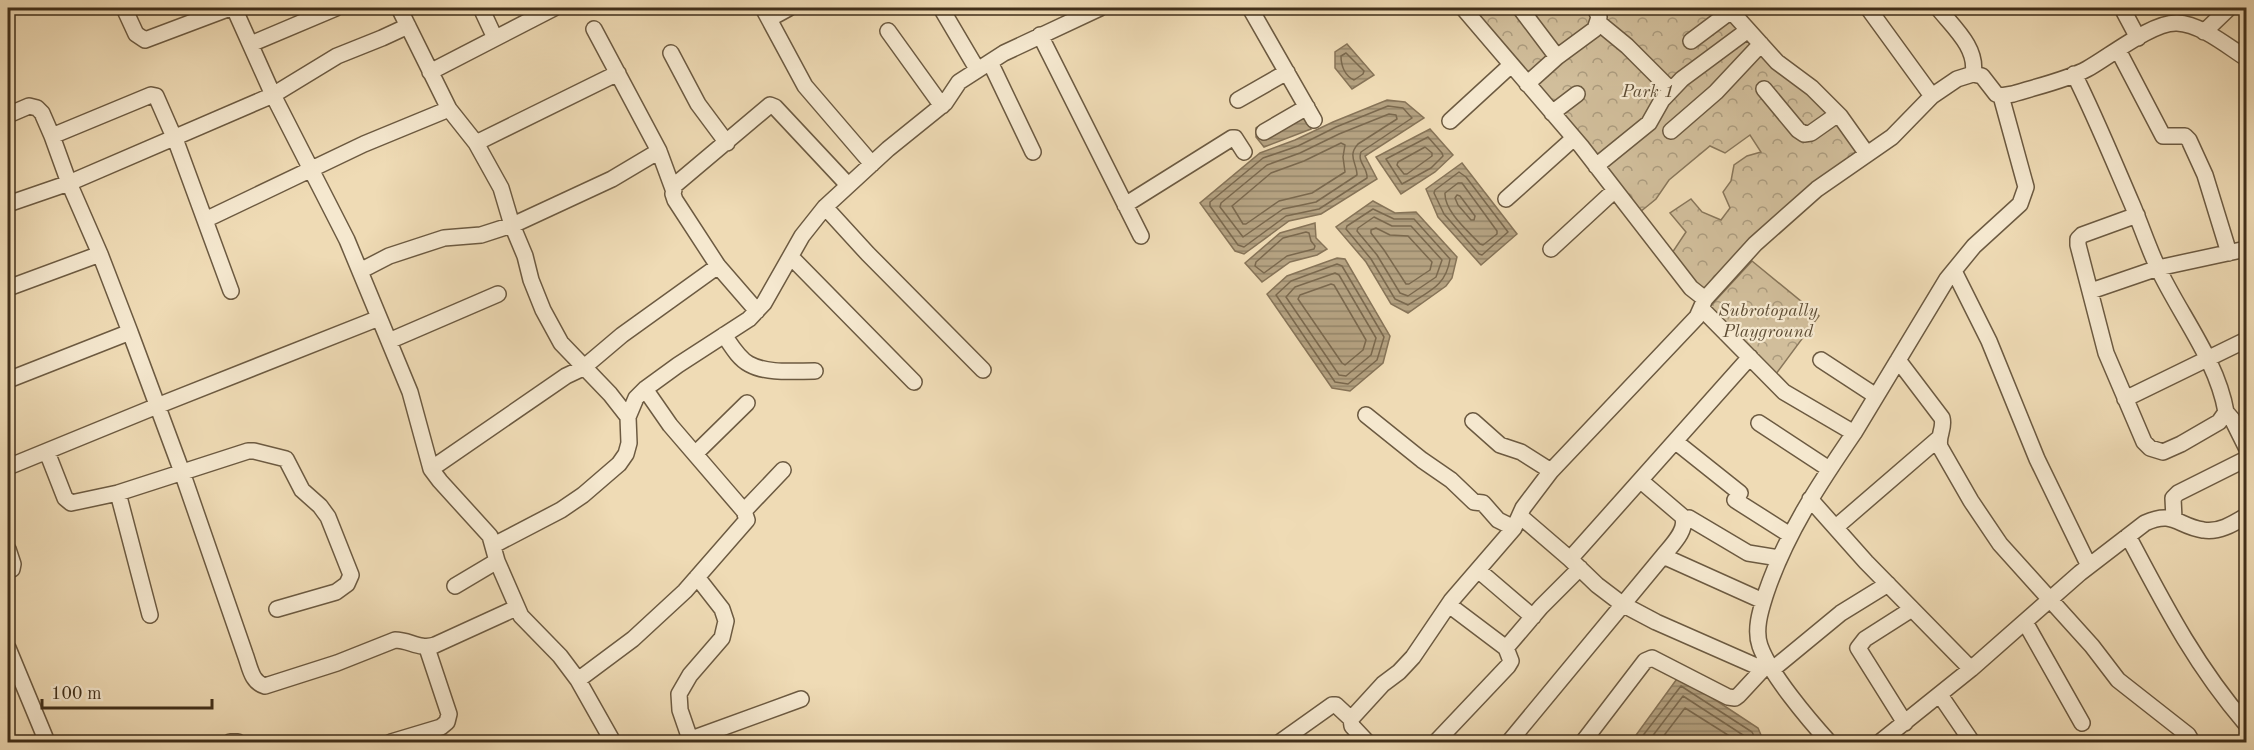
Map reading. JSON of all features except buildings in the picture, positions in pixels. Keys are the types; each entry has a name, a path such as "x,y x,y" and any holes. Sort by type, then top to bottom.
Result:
{"street":[{"path":"124,8 136,34 145,40 232,8 251,44 273,95 347,240 410,392 431,469 440,482 490,536 497,561 516,608 560,656 578,680 613,742"},
{"path":"251,44 336,8"},
{"path":"399,8 449,110 476,143 501,188 531,280 543,310 561,343 610,394 628,417"},
{"path":"481,8 495,38"},
{"path":"430,72 554,8"},
{"path":"789,8 766,13 805,86 872,164"},
{"path":"940,8 983,66 1033,152"},
{"path":"494,545 561,510 609,474 626,454 629,442 628,417 632,405 645,389 749,319 764,303 802,236 825,207 872,164 942,106 959,82 1004,53 1100,8"},
{"path":"1250,8 1311,114 1264,132"},
{"path":"1463,8 1574,138 1703,304 1750,357 1784,392 1854,433"},
{"path":"1520,8 1557,57"},
{"path":"1868,8 1932,96"},
{"path":"2122,8 2138,38"},
{"path":"2204,32 2229,8"},
{"path":"1691,41 1732,9 1777,62 1812,88 1838,114 1867,154"},
{"path":"1942,9 1971,53 1975,63 1973,74"},
{"path":"1527,84 1557,57 1595,29 1597,15"},
{"path":"1597,15 1671,90"},
{"path":"1351,719 1383,684 1413,657 1449,605 1517,522 1523,508 1551,471 1697,317 1703,304 1755,244 1818,189 1892,137 1932,96 1957,79 1973,74 1982,76 1996,94 2001,96 2013,94 2085,70 2138,38 2168,24 2177,23 2204,32 2247,58"},
{"path":"8,204 69,183 273,95 337,56 408,26"},
{"path":"594,29 659,151 675,200 718,266 757,311"},
{"path":"1596,166 1649,123 1662,100 1696,67 1748,30"},
{"path":"888,31 942,106"},
{"path":"1040,35 1141,236"},
{"path":"1671,131 1716,92 1761,44"},
{"path":"2118,50 2163,136 2180,135 2189,140 2205,175 2229,253"},
{"path":"672,53 698,104 727,143"},
{"path":"1450,121 1511,65"},
{"path":"1238,100 1287,72"},
{"path":"476,143 618,73"},
{"path":"2074,74 2158,268 2207,359 2226,412 2247,447"},
{"path":"1764,89 1797,130 1804,134 1811,133 1838,114"},
{"path":"1552,112 1577,94"},
{"path":"52,136 153,95 158,98 231,291"},
{"path":"1829,742 1769,668 1758,639 1759,614 1779,558 1810,499 1854,433 1954,271 1974,246 2020,204 2026,187 2001,96"},
{"path":"673,189 770,105 775,107 848,185"},
{"path":"8,115 29,106 37,108 42,113 130,332 255,681 265,686 337,663 395,640 427,648 516,608"},
{"path":"205,220 364,144 449,110"},
{"path":"1125,205 1232,138 1235,138 1244,152"},
{"path":"1506,199 1574,138"},
{"path":"360,271 389,256 444,238 481,235 512,225 612,178 659,151"},
{"path":"1551,249 1615,190"},
{"path":"825,207 868,254 983,370"},
{"path":"2136,215 2103,226 2078,239 2106,352 2144,442 2150,448 2163,452 2219,422 2226,412"},
{"path":"2091,291 2158,268 2247,249"},
{"path":"8,288 100,254"},
{"path":"790,256 914,382"},
{"path":"431,469 566,376 583,368 621,335 718,266"},
{"path":"1954,271 1980,322 2037,459 2089,566"},
{"path":"389,340 498,294"},
{"path":"8,467 157,405 379,318"},
{"path":"8,380 130,332"},
{"path":"724,335 739,356 748,364 768,370 815,371"},
{"path":"2125,399 2247,340"},
{"path":"1506,648 1641,481 1750,357"},
{"path":"1821,360 1876,396"},
{"path":"1836,527 1938,440 1942,429 1942,418 1898,360"},
{"path":"578,680 633,639 697,577 719,550 745,525 747,516 744,511 670,425 645,389"},
{"path":"695,454 747,403"},
{"path":"1366,415 1452,480 1473,502 1483,503 1498,520 1517,522 1575,563 1597,585 1622,604 1744,662 1769,668"},
{"path":"1473,421 1500,445 1521,452 1551,471"},
{"path":"1759,423 1829,469"},
{"path":"1938,440 1971,501 2000,544 2092,646 2118,680 2188,735 2192,742"},
{"path":"1676,442 1738,497 1790,535"},
{"path":"47,452 68,503 118,493 248,451 282,458 288,463 302,490 324,511 351,575 347,584 336,592 277,609"},
{"path":"2174,519 2173,498 2178,493 2247,459"},
{"path":"744,511 783,470"},
{"path":"1509,742 1663,556 1684,527 1685,520 1641,481"},
{"path":"118,493 150,615"},
{"path":"1810,499 1911,609 1971,669"},
{"path":"1880,742 1971,669 2089,566 2145,523 2155,518 2169,517 2203,530 2214,531 2244,523"},
{"path":"1689,518 1748,553 1779,558"},
{"path":"2128,536 2190,649 2228,702 2247,724"},
{"path":"8,549 13,564 8,570"},
{"path":"1663,556 1763,601"},
{"path":"455,586 497,561"},
{"path":"1478,570 1533,617"},
{"path":"697,577 722,609 726,621 722,638 690,675 679,694 683,741 801,699"},
{"path":"1583,742 1645,662 1652,658 1728,698 1735,698 1769,668 1840,613 1888,584"},
{"path":"1444,740 1511,661 1506,648 1449,605"},
{"path":"1905,723 1858,648 1865,639 1911,609"},
{"path":"2025,622 2082,723"},
{"path":"8,648 12,672 47,742"},
{"path":"391,742 441,727 447,722 449,714 427,648"},
{"path":"1940,695 1972,742"},
{"path":"1280,742 1332,705 1336,705 1351,719 1352,726 1367,742"},
{"path":"230,742 238,742"}],"green space":[{"name":"Park 1","path":"1467,8 1730,8 1842,125 1861,152 1705,294 1670,256 1686,232 1670,213 1691,199 1702,212 1721,220 1730,208 1723,192 1731,181 1734,165 1747,156 1761,152 1750,135 1725,153 1710,146 1669,180 1656,199 1640,212"},
{"name":"Subrotopally Playground","path":"1752,261 1819,316 1776,374 1705,312"}],"water":[{"path":"1347,44 1374,75 1352,89 1335,68 1335,52"},
{"path":"1387,100 1405,102 1424,118 1365,156 1377,179 1321,214 1289,221 1244,254 1235,251 1200,203 1260,153"},
{"path":"1300,103 1311,129 1264,147 1256,137 1256,128"},
{"path":"1430,129 1453,155 1435,172 1401,194 1376,157"},
{"path":"1462,163 1517,234 1481,265 1438,217 1426,189"},
{"path":"1373,201 1395,213 1416,212 1457,257 1452,278 1446,286 1408,313 1391,304 1366,262 1336,227"},
{"path":"1315,223 1316,238 1327,249 1317,255 1290,262 1262,282 1245,263 1280,233"},
{"path":"1337,258 1345,259 1390,336 1383,363 1350,391 1332,388 1267,294 1287,276"},
{"path":"1679,676 1758,728 1764,742 1631,742"}]}
